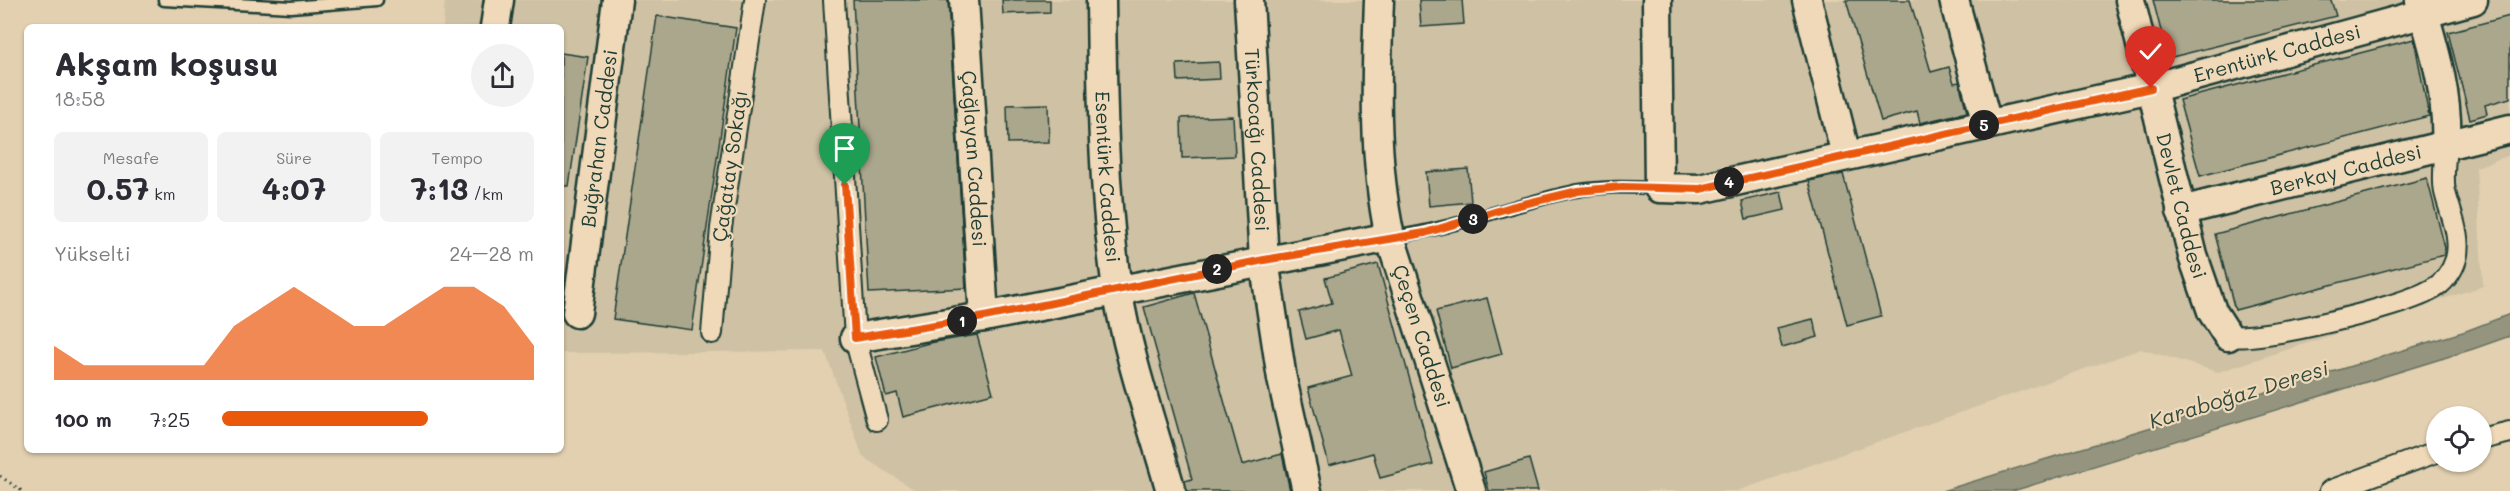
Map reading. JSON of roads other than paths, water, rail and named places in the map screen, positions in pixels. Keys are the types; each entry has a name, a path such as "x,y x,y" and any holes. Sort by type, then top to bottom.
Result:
{"street":[{"path":"496,24 500,0"},
{"name":"Buğrahan Caddesi","path":"577,313 617,0"},
{"name":"Çağatay Sokağı","path":"712,333 721,228 754,0"},
{"path":"834,0 855,338 876,420"},
{"name":"Çağlayan Caddesi","path":"964,0 984,317"},
{"name":"Esentürk Caddesi","path":"1101,0 1107,160 1118,289 1136,371 1171,491"},
{"name":"Türkocağı Caddesi","path":"1249,0 1264,260 1282,379 1307,491"},
{"name":"Çeçen Caddesi","path":"1379,0 1376,102 1380,168 1390,237 1471,491"},
{"path":"1657,0 1659,188"},
{"path":"1807,0 1846,155"},
{"path":"1954,0 1987,124"},
{"name":"Devlet Caddesi","path":"2130,0 2181,211 2205,295 2228,336"},
{"name":"Erentürk Caddesi","path":"1659,188 1700,189 2151,88 2422,7 2473,0"},
{"path":"2228,336 2261,335 2335,320 2408,300 2432,290 2444,281 2456,257 2457,237 2445,190 2446,107 2422,7"},
{"name":"Berkay Caddesi","path":"2181,211 2510,129"},
{"path":"855,338 984,317 1390,237"},
{"path":"2492,436 2510,432"},
{"path":"2330,491 2426,456"}],"lane":[{"path":"164,0 291,7 377,0"},
{"path":"1390,237 1451,227 1511,207 1578,191 1622,187 1659,188"}],"water label":[{"name":"Karaboğaz Deresi","path":"2239,395"}]}
